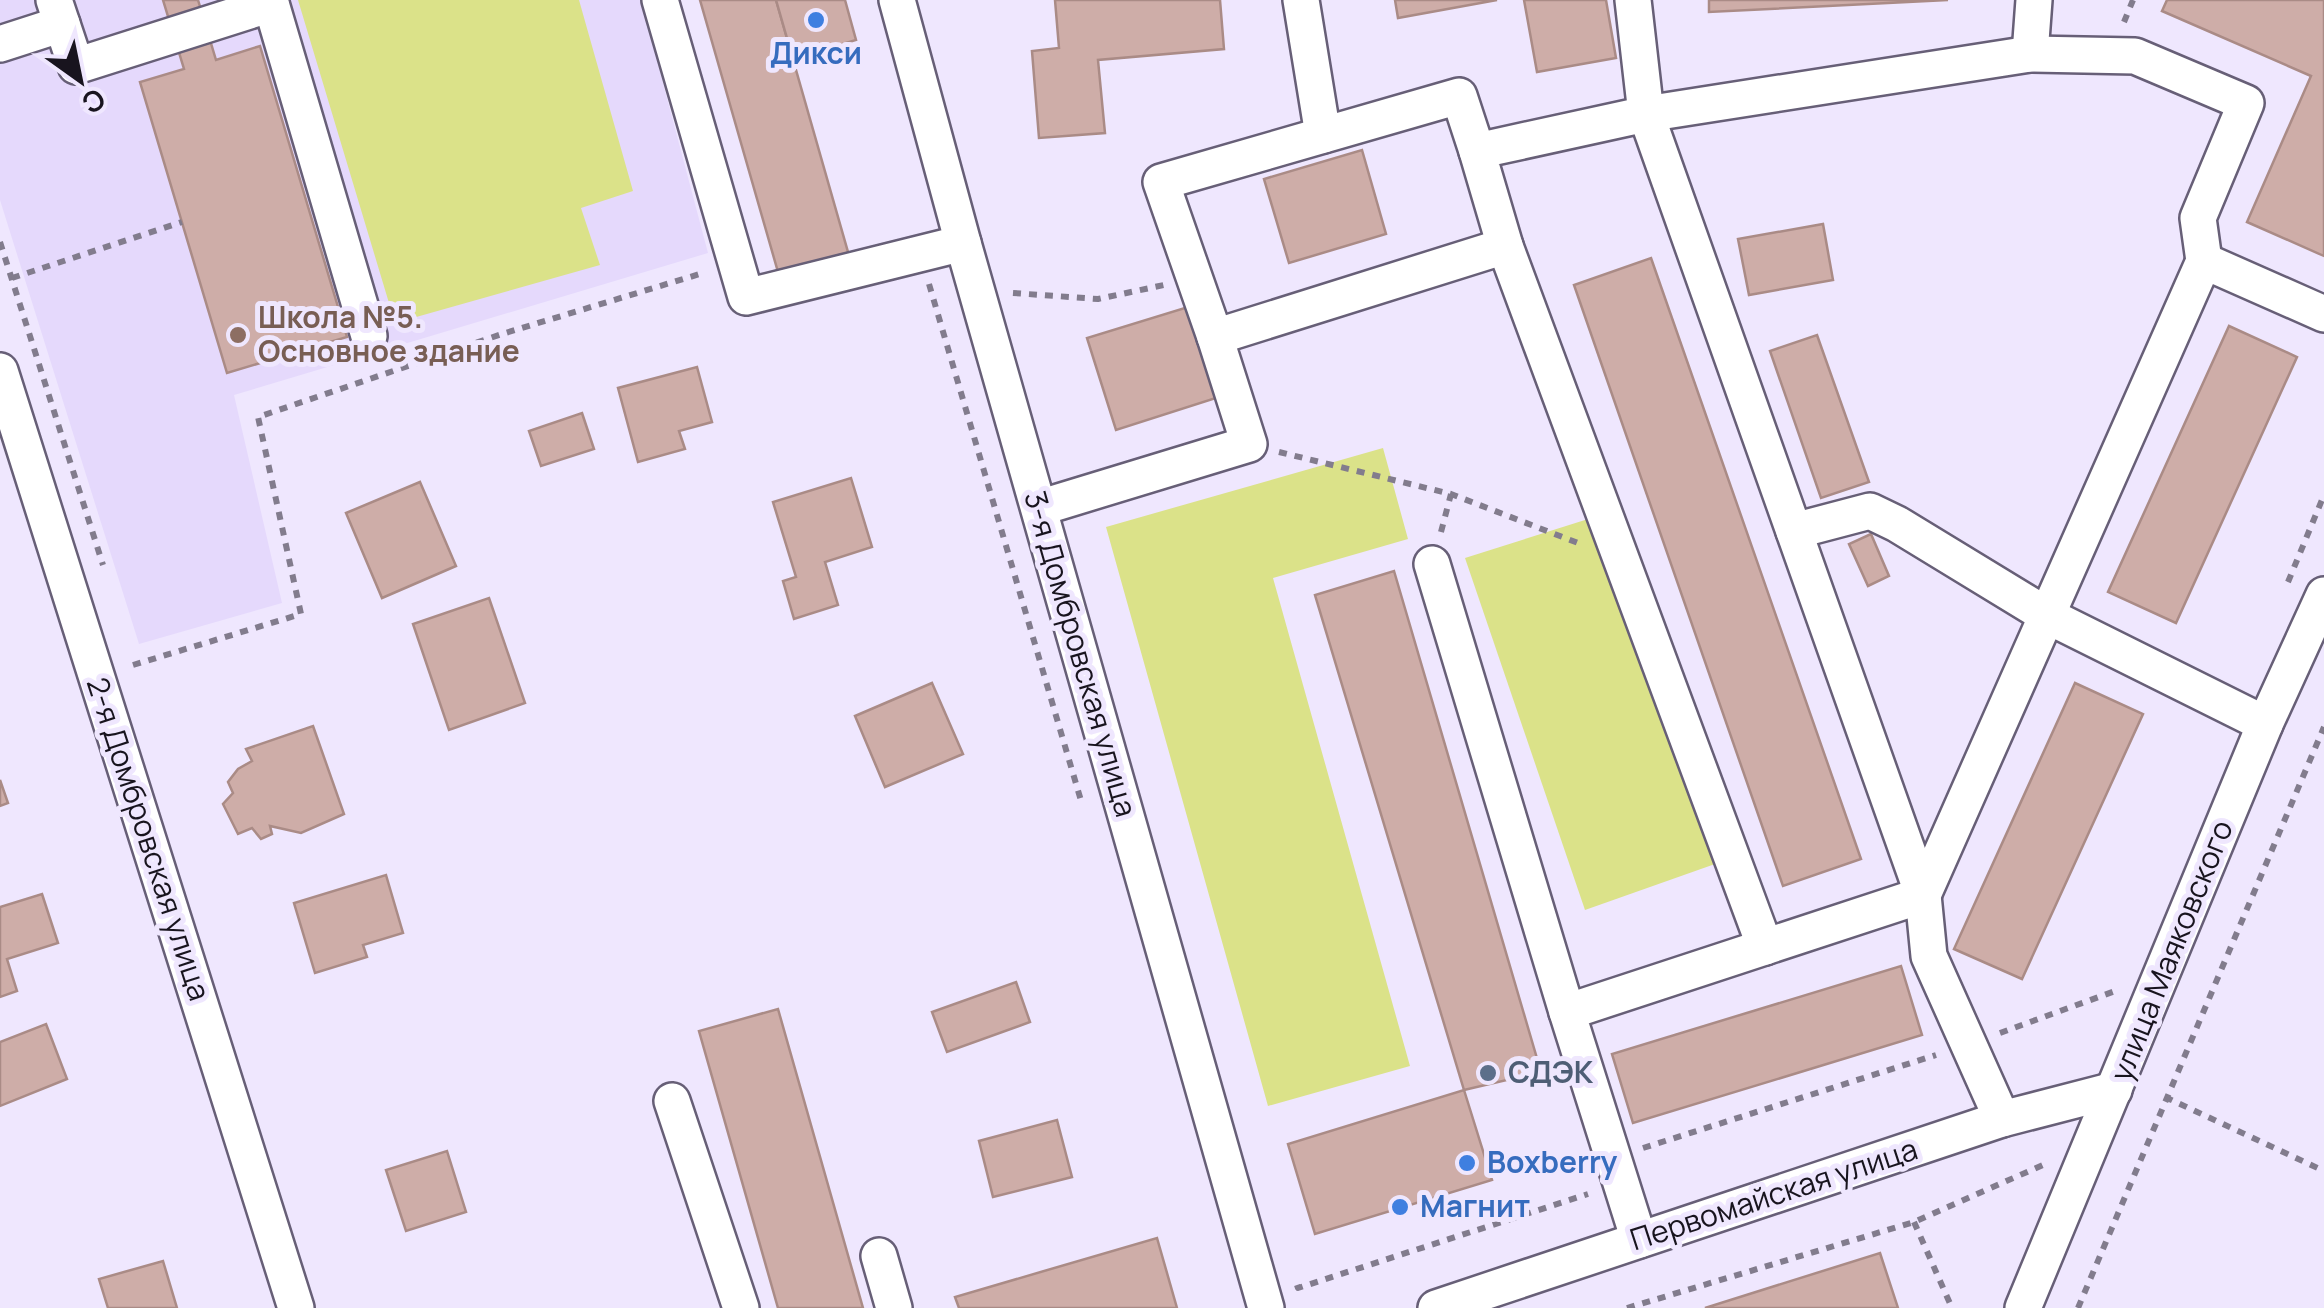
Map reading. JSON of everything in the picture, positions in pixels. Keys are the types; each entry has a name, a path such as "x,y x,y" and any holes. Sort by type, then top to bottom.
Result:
{"street":[{"path":"660,0 746,298 963,244"},
{"name":"3-я Домбровская улица","path":"897,0 1266,1308"},
{"path":"1301,0 1323,135"},
{"path":"1633,0 1646,114 1922,895 1929,956 2002,1119"},
{"path":"2030,54 2034,0"},
{"path":"0,44 58,12 76,66 270,2 369,336"},
{"path":"1478,152 1646,114 2030,54 2136,56 2246,103 2198,218 2204,261 1922,895 1567,1012"},
{"path":"1038,508 1249,444 1161,182 1459,96 1505,246 1764,947"},
{"path":"1215,337 1505,246"},
{"path":"2204,261 2324,314"},
{"name":"2-я Домбровская улица","path":"0,371 296,1308"},
{"path":"1794,531 1870,512 1898,524 2048,616 2265,724"},
{"path":"1432,564 1639,1240"},
{"name":"улица Маяковского","path":"2023,1308 2265,724 2324,595"},
{"name":"Первомайская улица","path":"1436,1308 2002,1119 2114,1090"},
{"path":"672,1102 741,1308"},
{"path":"878,1256 894,1308"}],"path":[{"path":"12,278 182,222"},
{"path":"920,254 1084,810"},
{"path":"133,665 300,614 258,418 502,334 737,260"},
{"path":"1016,311 1010,293 1098,299 1195,278"},
{"path":"1249,444 1451,494 1621,559"},
{"path":"2078,1308 2324,726"},
{"path":"1293,1269 1298,1288 2118,990"},
{"path":"2165,1097 2324,1171"},
{"path":"1627,1308 1914,1222 2046,1164"},
{"path":"1914,1222 1952,1308"}],"shaded area":[{"name":"Школа №5. Основное здание","path":"0,0 641,0 708,253 234,395 282,603 139,644 0,200"}],"green space":[{"path":"298,0 579,0 633,191 581,208 600,265 395,323"},
{"path":"1383,448 1408,539 1273,578 1410,1066 1268,1106 1106,527"},
{"path":"1604,514 1732,858 1585,910 1465,558"}],"building":[{"path":"163,0 198,0 216,60 260,46 347,337 227,373 140,82 184,69"},
{"path":"700,0 776,0 850,259 780,279"},
{"name":"Дикси","path":"776,0 845,0 856,40 793,59"},
{"path":"1055,0 1220,0 1224,49 1098,60 1105,133 1039,138 1032,51 1059,48"},
{"path":"1395,0 1497,0 1398,18"},
{"path":"1524,0 1606,0 1616,58 1537,72"},
{"path":"1709,0 1948,0 1709,12"},
{"path":"2167,0 2324,0 2324,256 2247,222 2311,76 2162,11"},
{"path":"1362,150 1386,234 1289,263 1264,179"},
{"path":"1823,224 1833,280 1749,295 1738,239"},
{"path":"1651,258 1861,859 1783,886 1574,285"},
{"path":"1188,307 1216,398 1116,430 1087,338"},
{"path":"2229,326 2297,357 2176,623 2108,592"},
{"path":"1817,335 1869,482 1821,498 1770,351"},
{"path":"697,367 712,422 679,431 685,449 638,462 618,388"},
{"path":"582,413 594,449 541,466 529,431"},
{"path":"851,478 872,547 825,562 838,605 794,619 783,581 796,577 773,502"},
{"path":"420,482 456,566 382,598 346,513"},
{"path":"1871,534 1889,576 1868,586 1849,544"},
{"path":"1394,571 1541,1072 1464,1090 1315,595"},
{"path":"489,598 525,703 449,730 413,624"},
{"path":"932,683 963,754 885,787 855,716"},
{"path":"2075,683 2143,714 2022,979 1954,949"},
{"path":"313,726 344,814 301,833 270,826 272,834 261,839 252,828 238,834 223,804 233,793 228,782 238,769 252,761 246,749"},
{"path":"0,780 8,803 0,806"},
{"path":"386,875 403,933 363,945 367,957 315,973 294,903"},
{"path":"42,894 58,943 7,959 17,991 0,997 0,907"},
{"path":"1901,966 1922,1035 1633,1123 1612,1054"},
{"path":"1016,982 1030,1022 947,1052 932,1012"},
{"path":"778,1009 863,1308 778,1308 699,1031"},
{"path":"46,1024 67,1079 0,1106 0,1042"},
{"path":"1464,1090 1492,1180 1315,1234 1288,1144"},
{"path":"1057,1120 1072,1177 993,1197 979,1141"},
{"path":"447,1151 466,1212 406,1231 386,1170"},
{"path":"1157,1238 1177,1308 959,1308 955,1297"},
{"path":"1880,1253 1898,1308 1705,1308"},
{"path":"163,1261 177,1308 108,1308 99,1279"}],"place":[{"name":"Дикси","path":"816,20"},
{"name":"Школа №5. Основное здание","path":"238,335"},
{"name":"СДЭК","path":"1488,1073"},
{"name":"Boxberry","path":"1467,1163"},
{"name":"Магнит","path":"1400,1207"}]}
